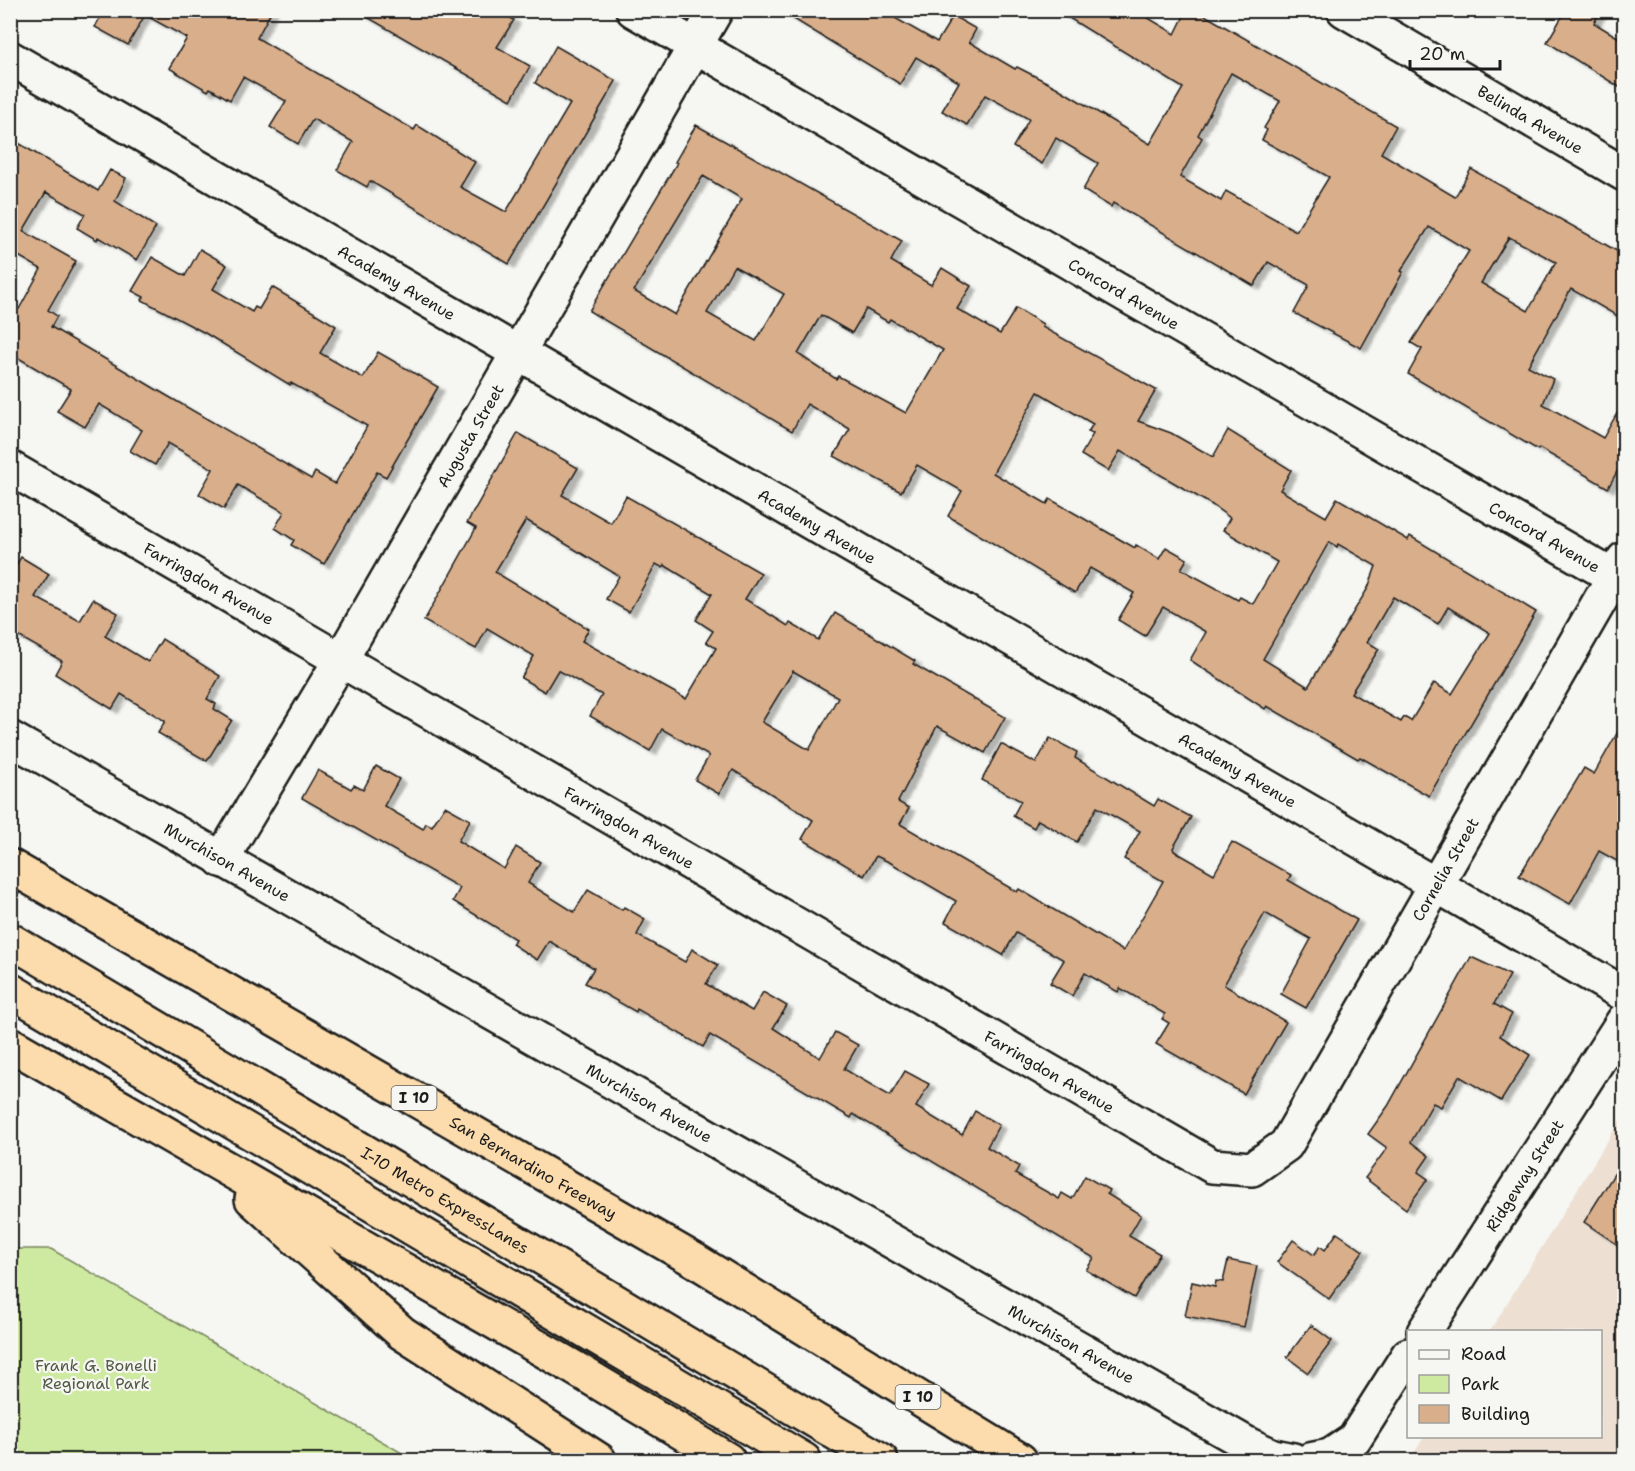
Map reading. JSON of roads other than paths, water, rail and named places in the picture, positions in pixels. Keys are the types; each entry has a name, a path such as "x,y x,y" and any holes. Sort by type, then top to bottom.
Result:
{"highway":[{"name":"San Bernardino Freeway","path":"10,866 696,1262 1020,1461"},
{"name":"I-10 Metro ExpressLanes","path":"10,940 881,1461"},
{"path":"10,990 804,1461"},
{"path":"10,1044 728,1461"},
{"path":"202,1154 402,1333 599,1461"}],"street":[{"name":"Concord Avenue","path":"633,10 1619,568"},
{"name":"Augusta Street","path":"221,860 520,352 716,10"},
{"name":"Belinda Avenue","path":"1344,10 1624,174"},
{"name":"Academy Avenue","path":"10,58 1624,994"},
{"name":"Farringdon Avenue","path":"10,468 1212,1166 1251,1169"},
{"name":"Cornelia Street","path":"1251,1169 1286,1145 1619,568"},
{"name":"Murchison Avenue","path":"10,738 1249,1445 1293,1461"},
{"name":"Ridgeway Street","path":"1425,1330 1624,1020"},
{"path":"1310,1461 1330,1456 1354,1440 1407,1357"}],"park label":[{"name":"Frank G. Bonelli Regional Park","path":"96,1374"}]}
